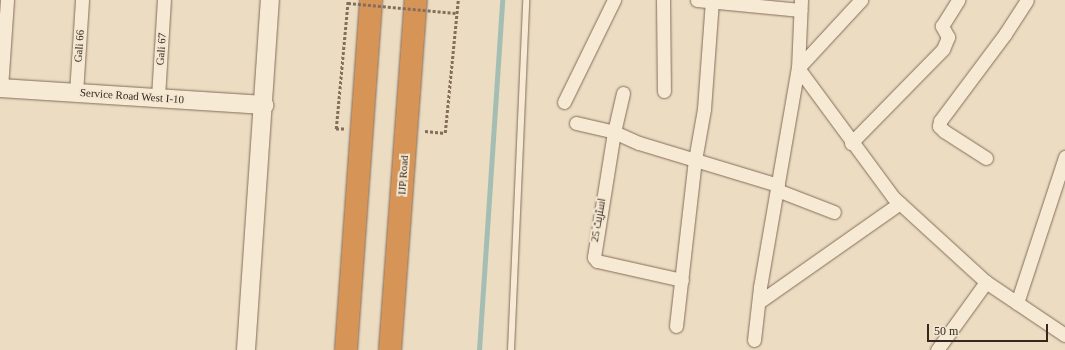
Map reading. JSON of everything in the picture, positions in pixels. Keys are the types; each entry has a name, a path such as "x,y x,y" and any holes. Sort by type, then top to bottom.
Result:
{"highway":[{"path":"346,350 371,0"},
{"name":"IJP Road","path":"390,350 416,0"}],"main road":[{"path":"246,350 270,0"},
{"name":"Service Road West I-10","path":"0,88 264,105"}],"street":[{"path":"0,88 7,0"},
{"name":"Gali 66","path":"76,92 82,0"},
{"name":"Gali 67","path":"158,97 164,0"},
{"path":"564,102 614,0"},
{"path":"663,0 664,91"},
{"path":"697,0 801,5 798,68 758,302 754,340"},
{"path":"798,68 862,0"},
{"path":"851,143 943,49 948,37 942,26 958,0"},
{"path":"986,158 944,131 939,126 940,122 1005,34 1027,0"},
{"path":"676,326 695,160 704,109 712,1"},
{"path":"798,68 851,143 900,203 986,282 1065,335"},
{"name":"اسٹریٹ 25","path":"623,92 614,132 594,257 597,261 682,280"},
{"path":"576,123 614,132 778,188 834,212"},
{"path":"1017,304 1065,157"},
{"path":"758,302 900,203"},
{"path":"937,350 986,282"}],"lane":[{"path":"511,350 526,0"}],"path":[{"path":"445,133 458,0"},
{"path":"336,129 348,1 456,13"}],"waterway":[{"path":"479,350 502,0"}]}
